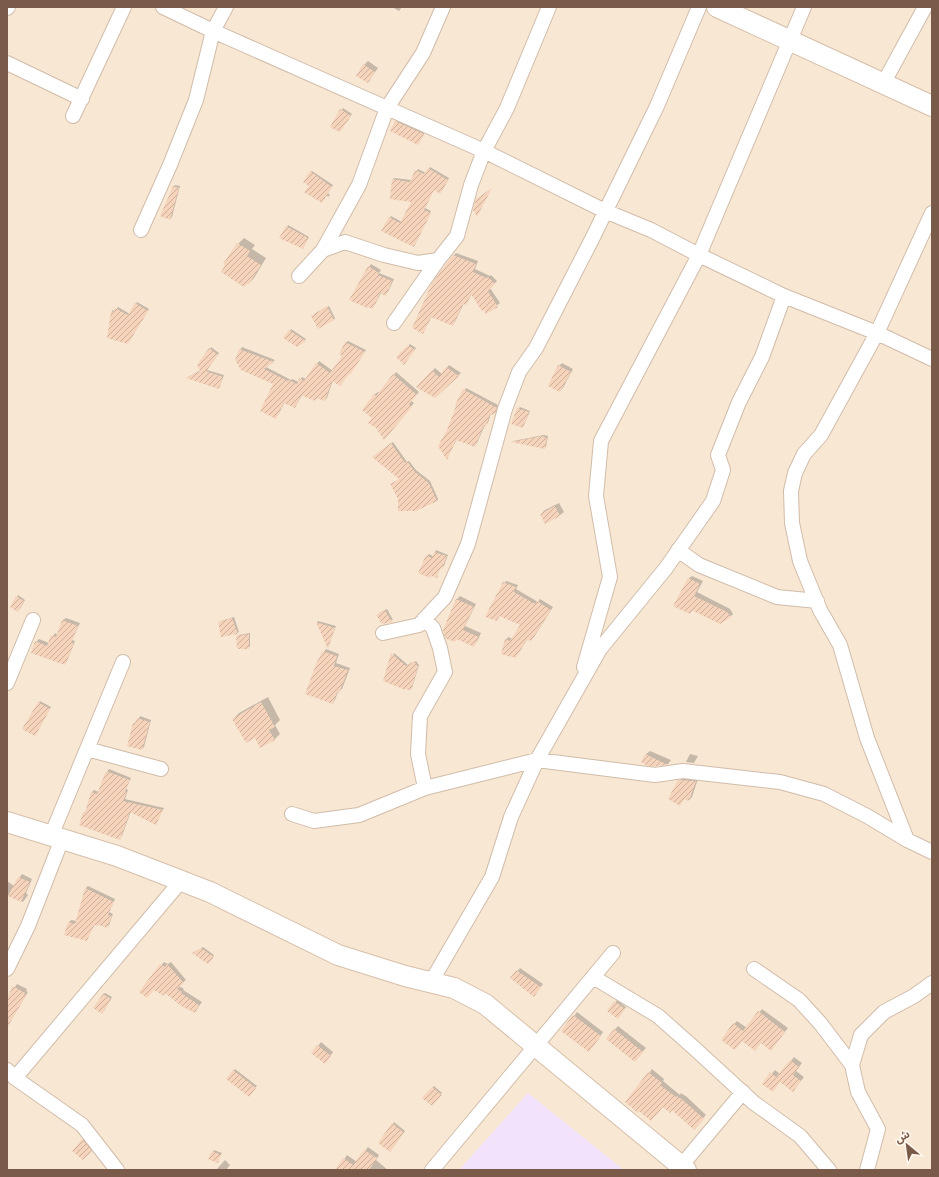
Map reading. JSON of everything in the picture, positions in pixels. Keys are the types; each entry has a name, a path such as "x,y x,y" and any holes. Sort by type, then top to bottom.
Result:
{"street":[{"path":"73,116 124,7"},
{"path":"163,7 213,31 484,151 605,211 652,230 699,255 784,296 876,333 932,359"},
{"path":"141,230 170,165 196,100 213,31 226,7"},
{"path":"298,276 323,250 359,185 387,108 423,53 443,7"},
{"path":"394,323 438,260 458,236 471,185 484,151 507,108 549,7"},
{"path":"383,633 419,625 444,597 468,544 505,409 519,372 536,348 564,295 657,106 699,7"},
{"path":"717,7 932,106"},
{"path":"577,690 610,577 596,496 601,441 699,255 804,7"},
{"path":"883,84 925,7"},
{"path":"7,63 82,99"},
{"path":"907,840 867,738 840,645 817,602 800,561 792,523 791,491 795,473 804,454 820,435 876,333 932,213"},
{"path":"323,250 345,242 384,255 418,263 438,260"},
{"path":"431,982 492,877 511,816 537,760 600,649 666,568 713,500 723,470 718,455 739,402 762,357 784,296"},
{"path":"678,550 699,565 777,597 817,602"},
{"path":"424,619 433,628 440,648 445,672 420,716 418,754 425,788"},
{"path":"7,683 33,620"},
{"path":"7,969 28,926 87,749 123,662"},
{"path":"87,749 161,769"},
{"path":"292,814 314,821 359,815 425,788 537,760 655,775 683,771 780,782 824,794 867,816 907,840 932,852"},
{"path":"7,822 116,856 210,892 338,955 454,988 486,1004 684,1168 743,1092"},
{"path":"117,1170 82,1125 11,1074 181,881"},
{"path":"432,1170 613,953"},
{"path":"754,969 799,1000 820,1023 852,1065 858,1092 878,1129 867,1170"},
{"path":"593,977 658,1016 754,1103 800,1136 829,1170"},
{"path":"852,1065 861,1035 884,1012 914,996 932,983"}],"shaded area":[{"path":"7,7 932,7 932,1170 7,1170"},
{"path":"528,1093 624,1170 459,1170"}],"building":[{"path":"363,64 375,72 368,83 356,76"},
{"path":"340,109 351,116 340,132 330,127"},
{"path":"395,121 424,134 418,145 390,131"},
{"path":"428,168 448,180 440,194 434,190 424,210 431,213 414,247 381,231 389,217 400,223 411,202 390,199 392,179 410,182 415,170 424,174"},
{"path":"310,171 332,187 327,195 329,198 326,196 322,203 304,192 309,186 303,182"},
{"path":"173,186 179,188 170,220 160,216"},
{"path":"492,188 477,217 473,210 476,199"},
{"path":"286,226 308,238 303,249 279,238"},
{"path":"237,243 250,251 247,256 261,265 248,285 247,284 244,287 221,272 225,265 223,264"},
{"path":"453,255 476,264 473,272 487,278 488,277 495,284 488,291 498,307 486,314 484,310 482,311 471,294 466,305 463,304 453,326 431,317 423,334 412,328 432,283"},
{"path":"368,266 379,273 378,275 392,281 386,296 380,293 373,309 349,300"},
{"path":"135,303 148,311 128,344 107,338 111,311 113,312 115,308 128,315"},
{"path":"327,306 334,320 318,329 311,316"},
{"path":"289,330 306,341 297,347 283,338"},
{"path":"345,342 365,352 350,375 349,374 340,386 332,381 325,401 316,398 315,401 301,395 295,408 284,403 276,419 260,411 273,384 241,370 235,360 239,349 274,362 264,369 297,384 299,378 304,381 316,363 330,373 342,356 339,354"},
{"path":"408,345 415,350 404,365 396,357"},
{"path":"209,348 218,355 206,371 223,377 219,389 186,378 200,371 197,365"},
{"path":"558,365 571,372 560,392 548,386"},
{"path":"446,367 459,376 435,398 416,387 432,370 439,377"},
{"path":"393,374 417,395 409,404 412,407 384,440 376,428 368,423 372,418 362,410 374,394 376,396"},
{"path":"463,389 497,408 494,415 490,414 486,426 484,425 475,447 456,440 447,460 438,446 447,430 456,406 455,405"},
{"path":"517,408 529,412 523,428 511,424"},
{"path":"542,436 547,438 545,449 511,442"},
{"path":"391,443 405,463 407,461 415,472 429,483 437,501 416,511 398,511 398,499 390,484 399,479 372,457"},
{"path":"555,506 560,516 545,524 540,514"},
{"path":"434,552 447,556 442,569 440,568 437,578 431,576 430,578 418,573 426,555 432,558"},
{"path":"688,578 700,584 694,596 727,612 731,617 720,624 691,610 690,614 673,606"},
{"path":"503,582 516,587 514,592 535,604 537,601 551,610 531,641 527,639 516,658 501,654 505,639 510,641 520,625 499,616 497,621 485,617"},
{"path":"16,596 24,601 18,612 10,607"},
{"path":"456,599 474,607 463,630 479,637 474,647 457,639 455,642 445,638 443,630"},
{"path":"385,610 392,622 382,624 376,615"},
{"path":"232,618 238,634 221,637 218,622"},
{"path":"62,620 78,626 71,643 74,644 65,665 31,653 35,641 47,646 51,635 56,637"},
{"path":"316,622 335,628 328,649"},
{"path":"249,634 249,649 237,649 236,636"},
{"path":"322,651 337,656 334,666 348,670 333,704 305,694"},
{"path":"391,653 406,666 414,661 418,667 411,690 403,689 383,681"},
{"path":"38,702 50,709 35,736 22,729"},
{"path":"261,702 275,727 269,730 275,740 260,748 255,738 246,743 232,719"},
{"path":"137,718 150,722 142,750 127,746 133,723 135,723"},
{"path":"645,754 668,765 648,766 641,762"},
{"path":"106,771 130,780 125,791 127,792 123,801 163,810 156,825 130,812 120,840 79,825 83,812 85,813 91,792 97,794"},
{"path":"678,780 696,781 689,801 684,799 680,806 668,799"},
{"path":"18,877 30,882 21,902 8,896"},
{"path":"85,888 114,902 108,915 112,916 107,928 94,925 87,941 64,935 68,922 75,924"},
{"path":"201,948 214,957 208,964 192,953"},
{"path":"160,964 165,967 167,964 184,983 177,989 199,1005 195,1013 181,1006 165,993 164,996 154,990 147,998 139,992"},
{"path":"516,970 541,987 534,997 510,978"},
{"path":"13,986 26,995 7,1028 7,998"},
{"path":"103,994 111,999 102,1014 93,1008"},
{"path":"614,1001 625,1009 618,1019 607,1011"},
{"path":"758,1011 785,1032 771,1051 761,1043 755,1051 742,1041 735,1050 721,1040 733,1023 743,1031"},
{"path":"573,1015 601,1036 589,1052 561,1031"},
{"path":"614,1029 643,1052 635,1062 606,1039"},
{"path":"317,1045 331,1056 325,1064 311,1053"},
{"path":"790,1060 799,1067 793,1075 801,1081 793,1092 780,1082 773,1092 762,1084 770,1072 776,1077"},
{"path":"233,1070 256,1088 249,1097 226,1079"},
{"path":"648,1072 662,1083 660,1085 684,1101 704,1119 694,1130 672,1110 670,1113 663,1107 651,1121 639,1111 638,1113 625,1102"},
{"path":"432,1087 442,1095 432,1106 422,1098"},
{"path":"392,1123 404,1133 390,1152 378,1143"},
{"path":"82,1139 92,1151 83,1160 72,1151"},
{"path":"364,1150 377,1158 369,1170 335,1170 343,1158 353,1165"},
{"path":"212,1151 221,1155 218,1163 208,1159"}]}
